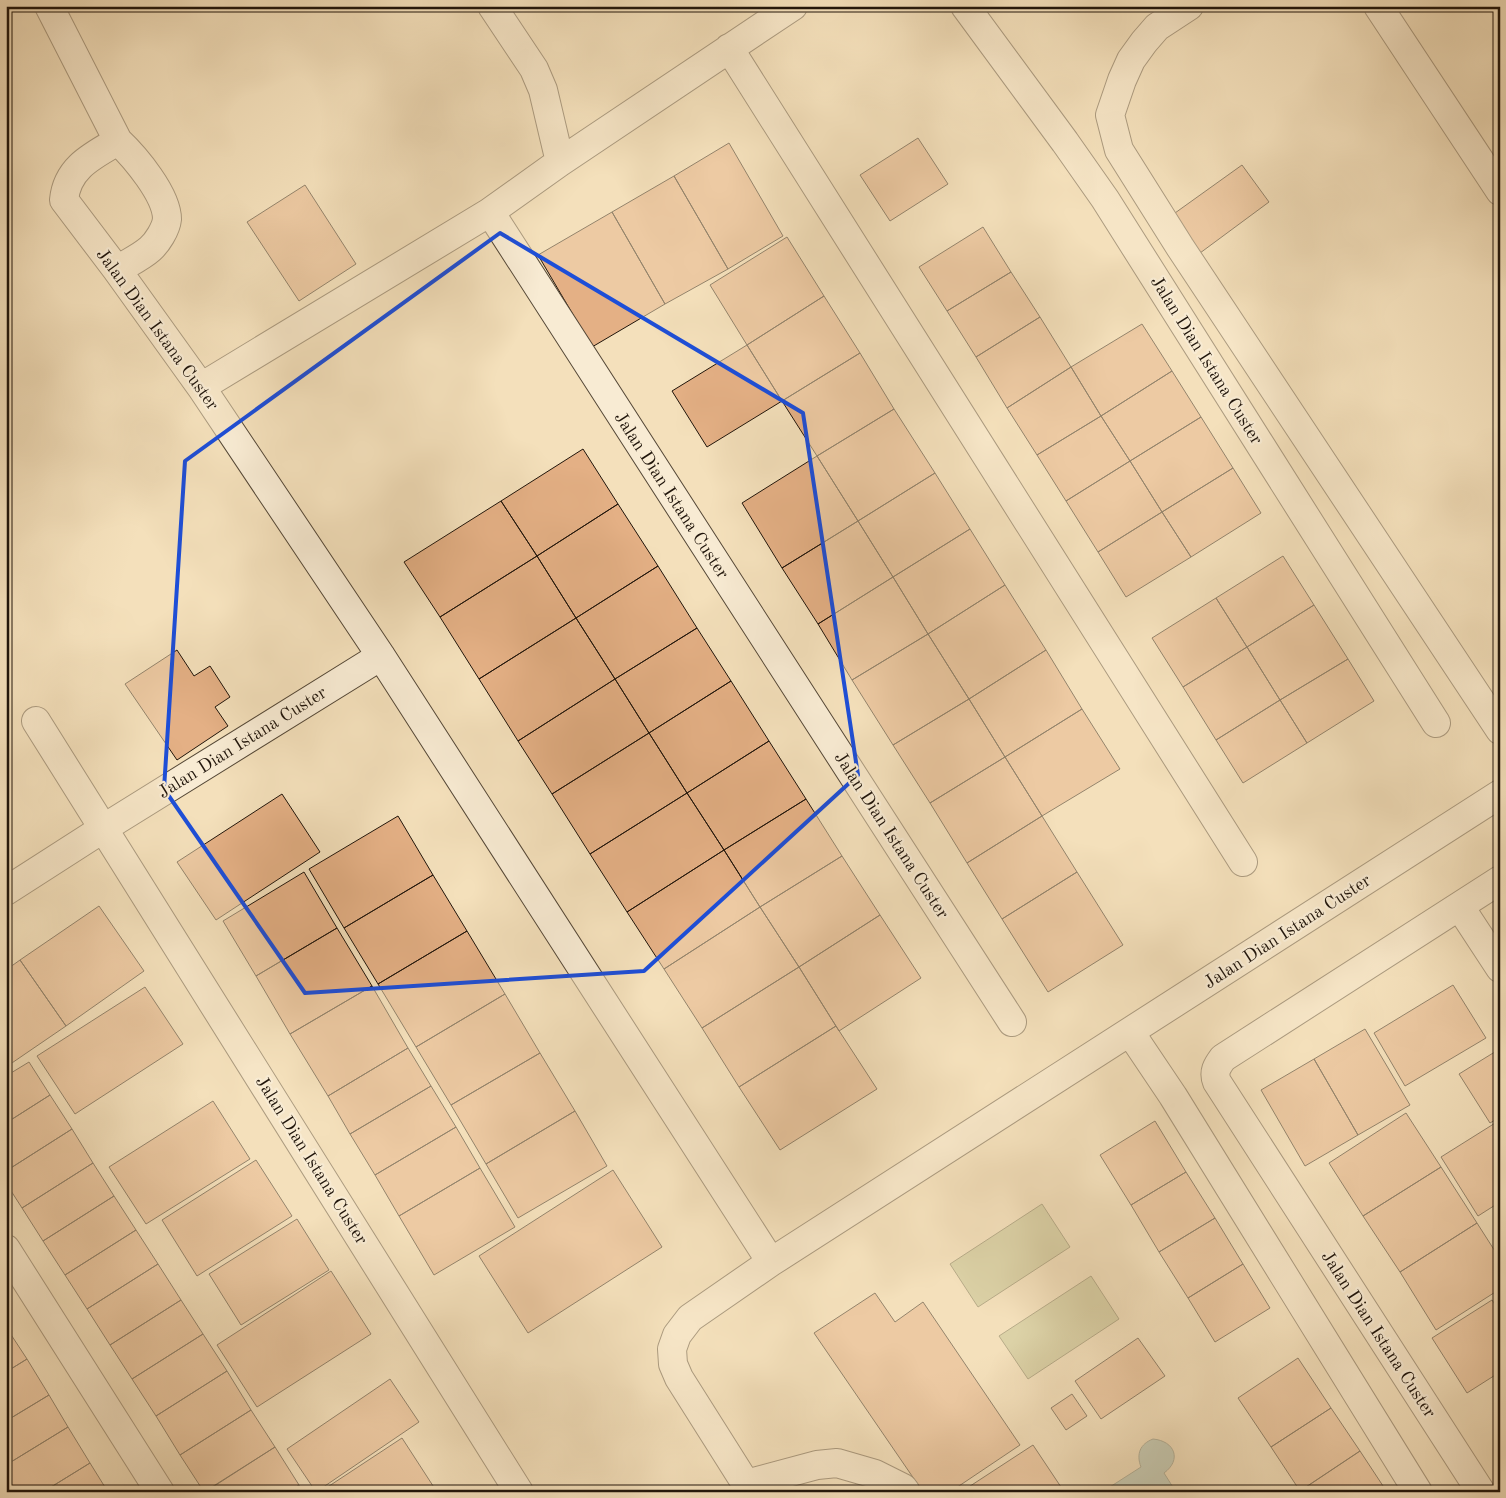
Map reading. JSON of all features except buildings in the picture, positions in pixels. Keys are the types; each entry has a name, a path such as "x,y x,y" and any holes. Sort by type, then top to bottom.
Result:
{"street":[{"path":"49,6 118,141 145,170 162,202 167,219 162,233 151,249 117,270"},
{"path":"492,6 534,69 543,90 560,162"},
{"path":"201,387 490,212 560,162 793,6"},
{"name":"Jalan Dian Istana Custer","path":"965,6 1105,199 1436,723"},
{"path":"1189,6 1157,27 1131,60 1110,115 1119,150 1180,247 1500,730"},
{"path":"1378,6 1500,191"},
{"path":"729,48 1243,862"},
{"name":"Jalan Dian Istana Custer","path":"118,141 86,161 71,176 65,188 64,200 201,387 381,656 771,1262"},
{"name":"Jalan Dian Istana Custer","path":"490,212 1012,1022"},
{"name":"Jalan Dian Istana Custer","path":"6,891 381,656"},
{"name":"Jalan Dian Istana Custer","path":"36,721 519,1492"},
{"name":"Jalan Dian Istana Custer","path":"748,1488 679,1378 673,1364 672,1349 677,1335 690,1318 771,1262 1500,794"},
{"name":"Jalan Dian Istana Custer","path":"1481,1492 1214,1076 1216,1066 1223,1058 1500,880"},
{"path":"1460,906 1500,968"},
{"path":"1130,1032 1173,1096 1418,1492"},
{"path":"6,1249 160,1492"},
{"path":"748,1488 817,1465 837,1463 875,1474 903,1488 906,1492"},
{"path":"1490,1492 1500,1485"}],"highlighted area":[{"path":"500,233 803,413 858,775 644,971 305,993 164,789 185,461"}],"green space":[{"path":"1042,1204 1070,1247 978,1307 950,1264"},
{"path":"1091,1276 1119,1319 1028,1379 999,1336"}],"water":[{"path":"1153,1439 1167,1443 1174,1452 1173,1462 1164,1473 1176,1492 1102,1492 1141,1467 1140,1450"}]}
